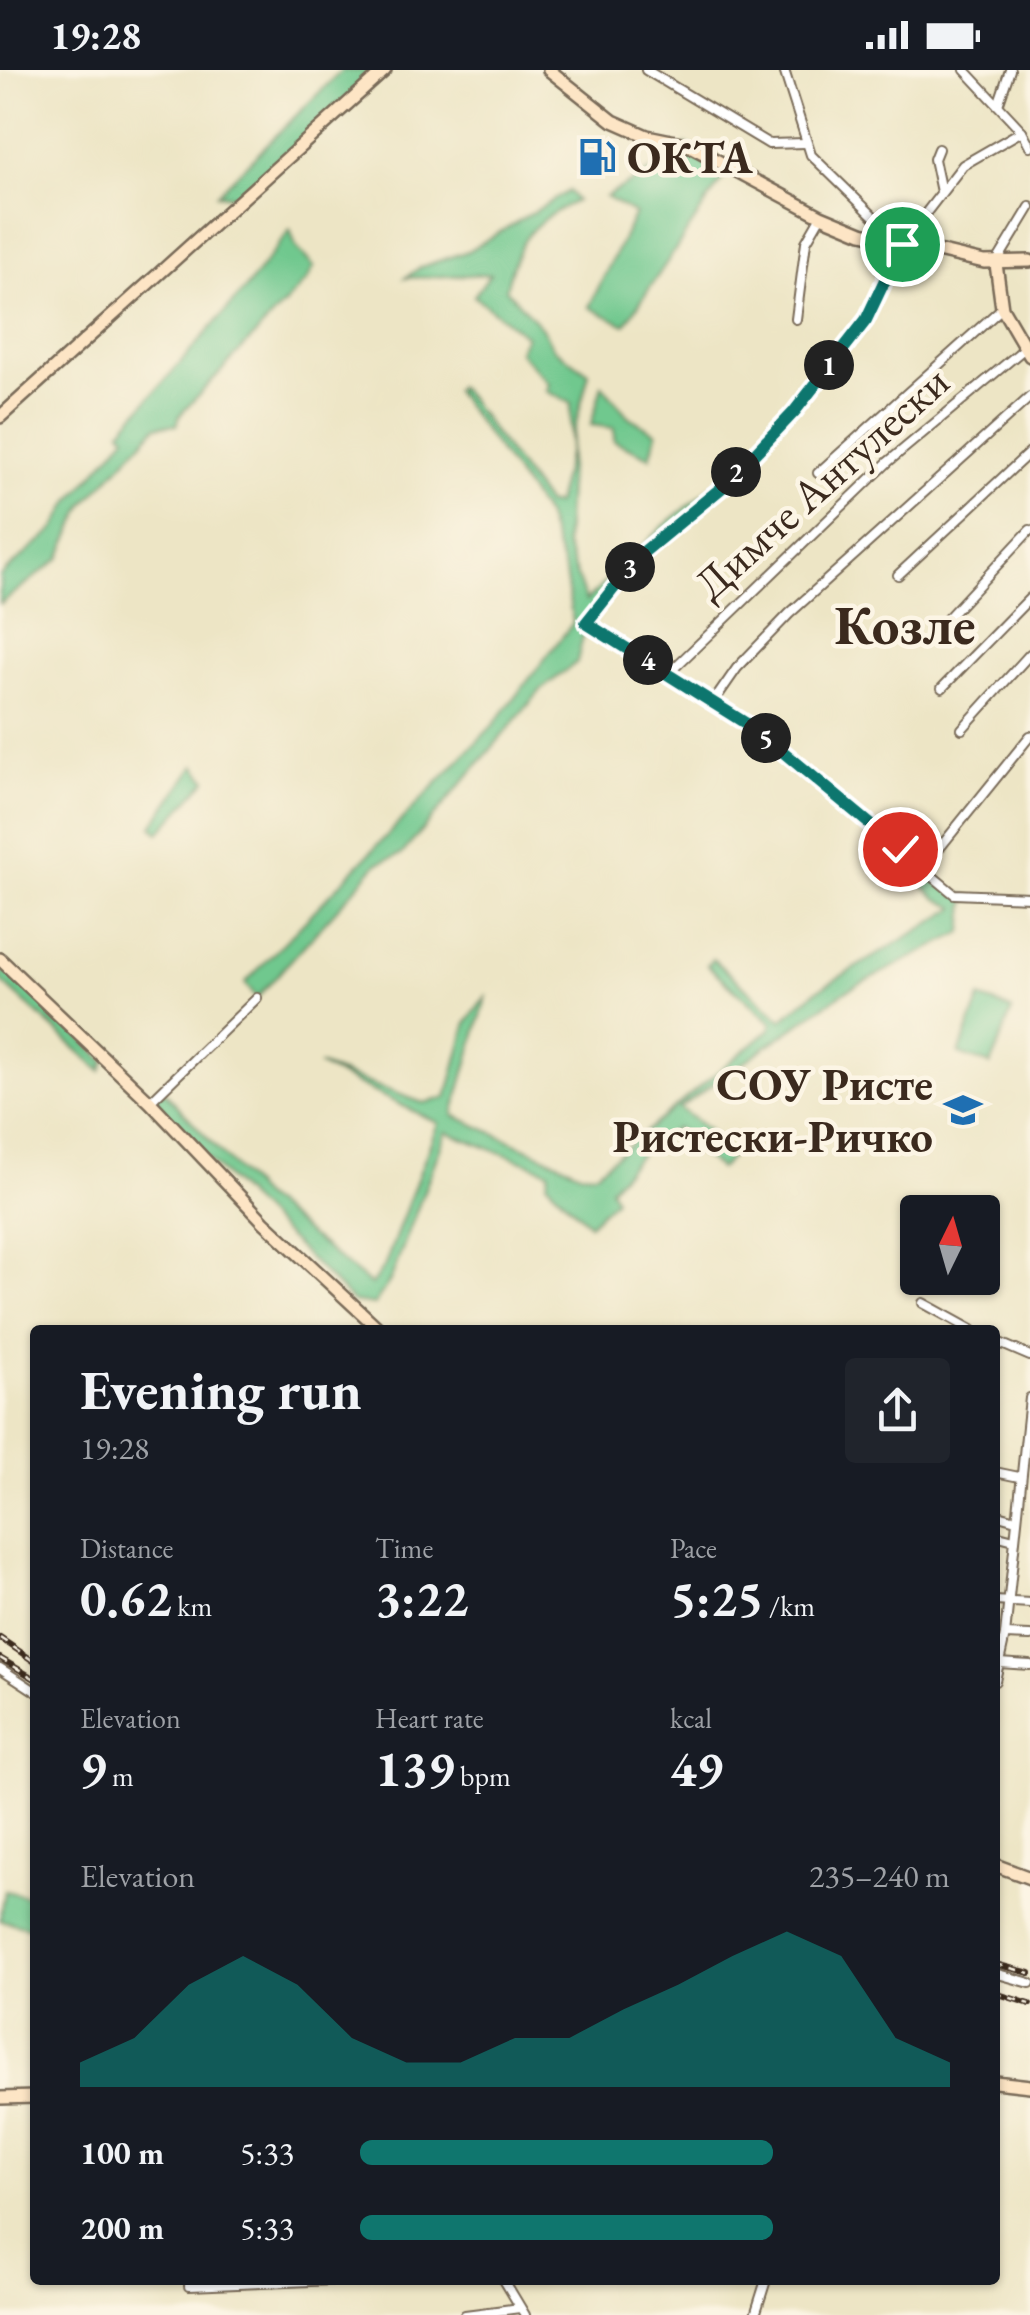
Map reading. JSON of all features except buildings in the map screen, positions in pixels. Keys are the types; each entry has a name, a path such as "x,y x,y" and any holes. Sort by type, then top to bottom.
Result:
{"main road":[{"path":"0,417 385,70"},
{"path":"549,70 613,121 647,136 686,144 821,216 902,244 996,264 1030,261"},
{"name":"Димче Антулески","path":"996,264 1002,308 1028,352"},
{"path":"0,958 150,1102 264,1222 375,1325"},
{"path":"1000,1868 1030,1878"},
{"path":"1000,2083 1030,2086"},
{"path":"0,2098 30,2097"}],"street":[{"path":"646,70 668,70"},
{"path":"784,70 806,143 826,172 902,244"},
{"path":"964,70 1029,143"},
{"path":"998,104 1010,70"},
{"path":"656,72 769,144 806,143"},
{"path":"1022,131 962,165 902,244 866,320 794,412 725,485 640,555 586,623 670,672 712,704 758,731 882,830 921,871 954,894 1030,897"},
{"path":"938,149 934,159 941,192"},
{"path":"996,264 1030,207"},
{"path":"796,319 806,242 821,216"},
{"name":"Димче Антулески","path":"818,473 1002,308"},
{"name":"Димче Антулески","path":"670,672 888,462 1028,352"},
{"name":"Димче Антулески","path":"712,704 736,668 789,614 1030,397"},
{"path":"898,575 1030,452"},
{"path":"946,620 1030,530"},
{"path":"942,688 1030,598"},
{"path":"962,729 1030,654"},
{"path":"921,871 1030,736"},
{"path":"150,1102 256,998"},
{"path":"923,1303 963,1325"},
{"path":"1000,1343 1030,1356"},
{"path":"1000,1650 1030,1398"},
{"path":"1000,1515 1016,1520"},
{"path":"1000,1535 1030,1534"},
{"path":"1000,1601 1030,1603"},
{"path":"1004,1634 1030,1636"},
{"path":"1000,1662 1030,1665"},
{"path":"0,1668 30,1688"},
{"path":"1000,1974 1030,1982"},
{"path":"189,2286 214,2285"},
{"path":"465,2315 523,2311 507,2285"},
{"path":"756,2315 765,2285"}],"green space":[{"path":"342,70 385,70 242,197 217,194"},
{"path":"686,144 731,166 625,325 589,307 635,214 606,197 677,156"},
{"path":"569,191 576,201 547,217 528,235 506,289 542,328 554,349 589,373 570,446 571,403 546,391 549,384 519,351 526,336 474,296 490,274 405,278 421,267 468,251"},
{"path":"290,230 296,247 314,267 307,280 180,415 177,425 157,426 84,505 60,558 0,604 0,576 55,529 69,503 126,436 121,430 247,287"},
{"path":"602,385 629,417 657,433 650,457 614,441 614,428 591,425"},
{"path":"458,387 469,399 547,504 556,504 570,446 565,544 586,601 660,529 719,481 725,485 639,555 586,623 577,662 542,689 402,854 378,863 257,998 245,983 494,724 573,623 565,573 544,513 455,391"},
{"path":"195,765 207,780 159,833 152,826"},
{"path":"882,830 954,894 967,895 963,932 844,992 679,1108 707,1129 731,1157 720,1169 696,1151 700,1141 676,1128 644,1150 610,1188 615,1199 589,1224 547,1183 549,1171 446,1132 391,1279 374,1305 353,1302 150,1102 163,1090 261,1196 371,1285 385,1265 438,1123 318,1065 423,1103 447,1098 467,1022 487,995 453,1115 580,1172 595,1173 770,1029 772,1023 707,965 713,959 782,1020 816,991 956,908 936,898 873,838"},
{"path":"7,965 105,1061 101,1071 0,980"},
{"path":"980,998 1012,1010 991,1065 959,1054"},
{"path":"5,1891 30,1897 30,1928 0,1920"}],"railway":[{"path":"0,1638 30,1659"},
{"path":"0,1658 30,1676"},
{"path":"1000,1965 1030,1973"},
{"path":"1000,1995 1030,2004"}],"place":[{"name":"ОКТА","path":"597,157"},
{"name":"СОУ Ристе Ристески-Ричко","path":"963,1110"}],"district":[{"name":"Козле","path":"905,625"}],"route":[{"path":"900,849 882,830 758,731 712,704 670,672 586,623 640,555 725,485 794,412 866,320 902,244"}]}
